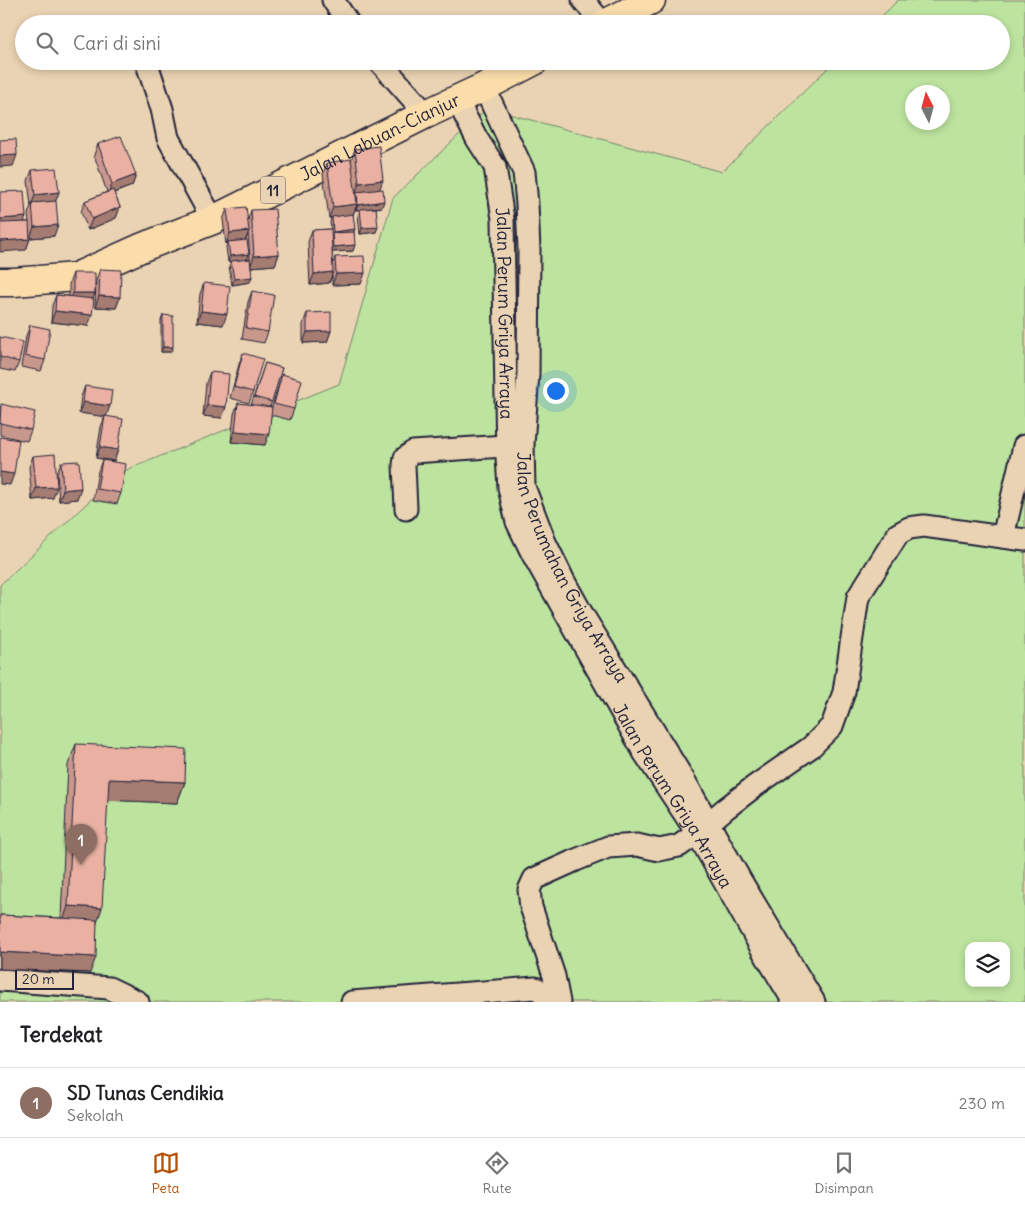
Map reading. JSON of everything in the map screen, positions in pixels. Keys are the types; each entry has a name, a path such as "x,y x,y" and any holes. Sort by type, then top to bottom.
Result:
{"highway":[{"path":"619,15 640,3"},
{"name":"Jalan Labuan-Cianjur","path":"0,282 76,277 142,247 213,220 517,70"}],"street":[{"path":"333,0 342,15"},
{"path":"583,0 596,15"},
{"path":"149,70 162,110 168,138 213,220"},
{"path":"386,70 426,114"},
{"name":"Jalan Perumahan Griya Arraya","path":"484,87 524,172 529,250 528,374 515,446 524,488 545,542 560,573 584,617 684,780 703,828 741,881 814,1002"},
{"name":"Jalan Perum Griya Arraya","path":"457,100 477,140 494,167 503,219 515,446"},
{"path":"406,509 404,465 406,458 413,452 515,446"},
{"path":"1003,537 1024,446"},
{"path":"559,1002 554,976 531,907 529,890 534,879 608,847 637,846 659,850 679,846 755,786 810,746 832,726 844,692 858,597 898,534 908,528 924,526 1025,540"},
{"name":"Jalan Perum Griya Arraya","path":"703,828 794,1002"},
{"path":"780,978 783,950"},
{"path":"0,980 109,988 138,1002"},
{"path":"352,1002 535,988 545,993 546,1002"}],"green space":[{"path":"898,0 1025,0 1025,1002 0,1002 0,585 119,473 339,384 393,198 487,108 722,172 826,70 1010,70 1010,15 883,15"}],"building":[{"path":"121,136 136,175 112,184 98,144"},
{"path":"16,139 17,155 0,156 0,140"},
{"path":"379,146 383,180 359,183 355,149"},
{"path":"351,159 357,204 333,207 327,163"},
{"path":"56,168 59,192 35,195 32,170"},
{"path":"383,189 384,201 358,205 357,192"},
{"path":"113,190 120,207 92,219 85,201"},
{"path":"24,191 26,217 0,219 0,192"},
{"path":"56,201 58,225 34,227 32,203"},
{"path":"246,207 249,231 230,233 227,209"},
{"path":"376,208 378,227 362,228 360,209"},
{"path":"275,209 279,254 254,256 251,210"},
{"path":"353,214 355,229 333,232 332,217"},
{"path":"29,222 30,239 0,241 0,223"},
{"path":"331,229 333,272 314,274 312,230"},
{"path":"354,232 355,245 333,247 332,233"},
{"path":"247,240 249,254 230,256 228,242"},
{"path":"364,256 365,273 336,274 335,257"},
{"path":"250,259 252,277 234,279 231,261"},
{"path":"100,269 121,270 120,297 99,296"},
{"path":"73,273 95,273 95,293 73,293"},
{"path":"204,283 230,286 227,314 201,311"},
{"path":"252,291 274,295 268,332 246,328"},
{"path":"56,295 94,299 92,315 55,311"},
{"path":"331,312 331,331 307,332 307,313"},
{"path":"163,315 173,316 173,347 163,347"},
{"path":"30,325 50,329 45,360 25,356"},
{"path":"0,337 23,342 19,362 0,357"},
{"path":"243,353 263,359 253,392 234,387"},
{"path":"265,363 282,368 272,402 254,397"},
{"path":"210,372 229,374 226,407 207,405"},
{"path":"282,374 302,380 294,409 274,404"},
{"path":"85,386 112,390 110,406 83,402"},
{"path":"238,403 272,407 269,434 235,431"},
{"path":"1,404 35,412 31,430 0,423"},
{"path":"105,416 123,419 118,450 100,447"},
{"path":"0,437 19,440 14,474 0,472"},
{"path":"55,454 57,487 36,488 33,456"},
{"path":"102,460 126,464 121,493 97,489"},
{"path":"79,461 81,488 63,490 61,462"},
{"path":"76,744 186,749 185,782 109,779 102,908 68,906"},
{"path":"0,915 97,920 96,957 0,952"}],"place":[{"name":"SD Tunas Cendikia","path":"81,865"}]}
